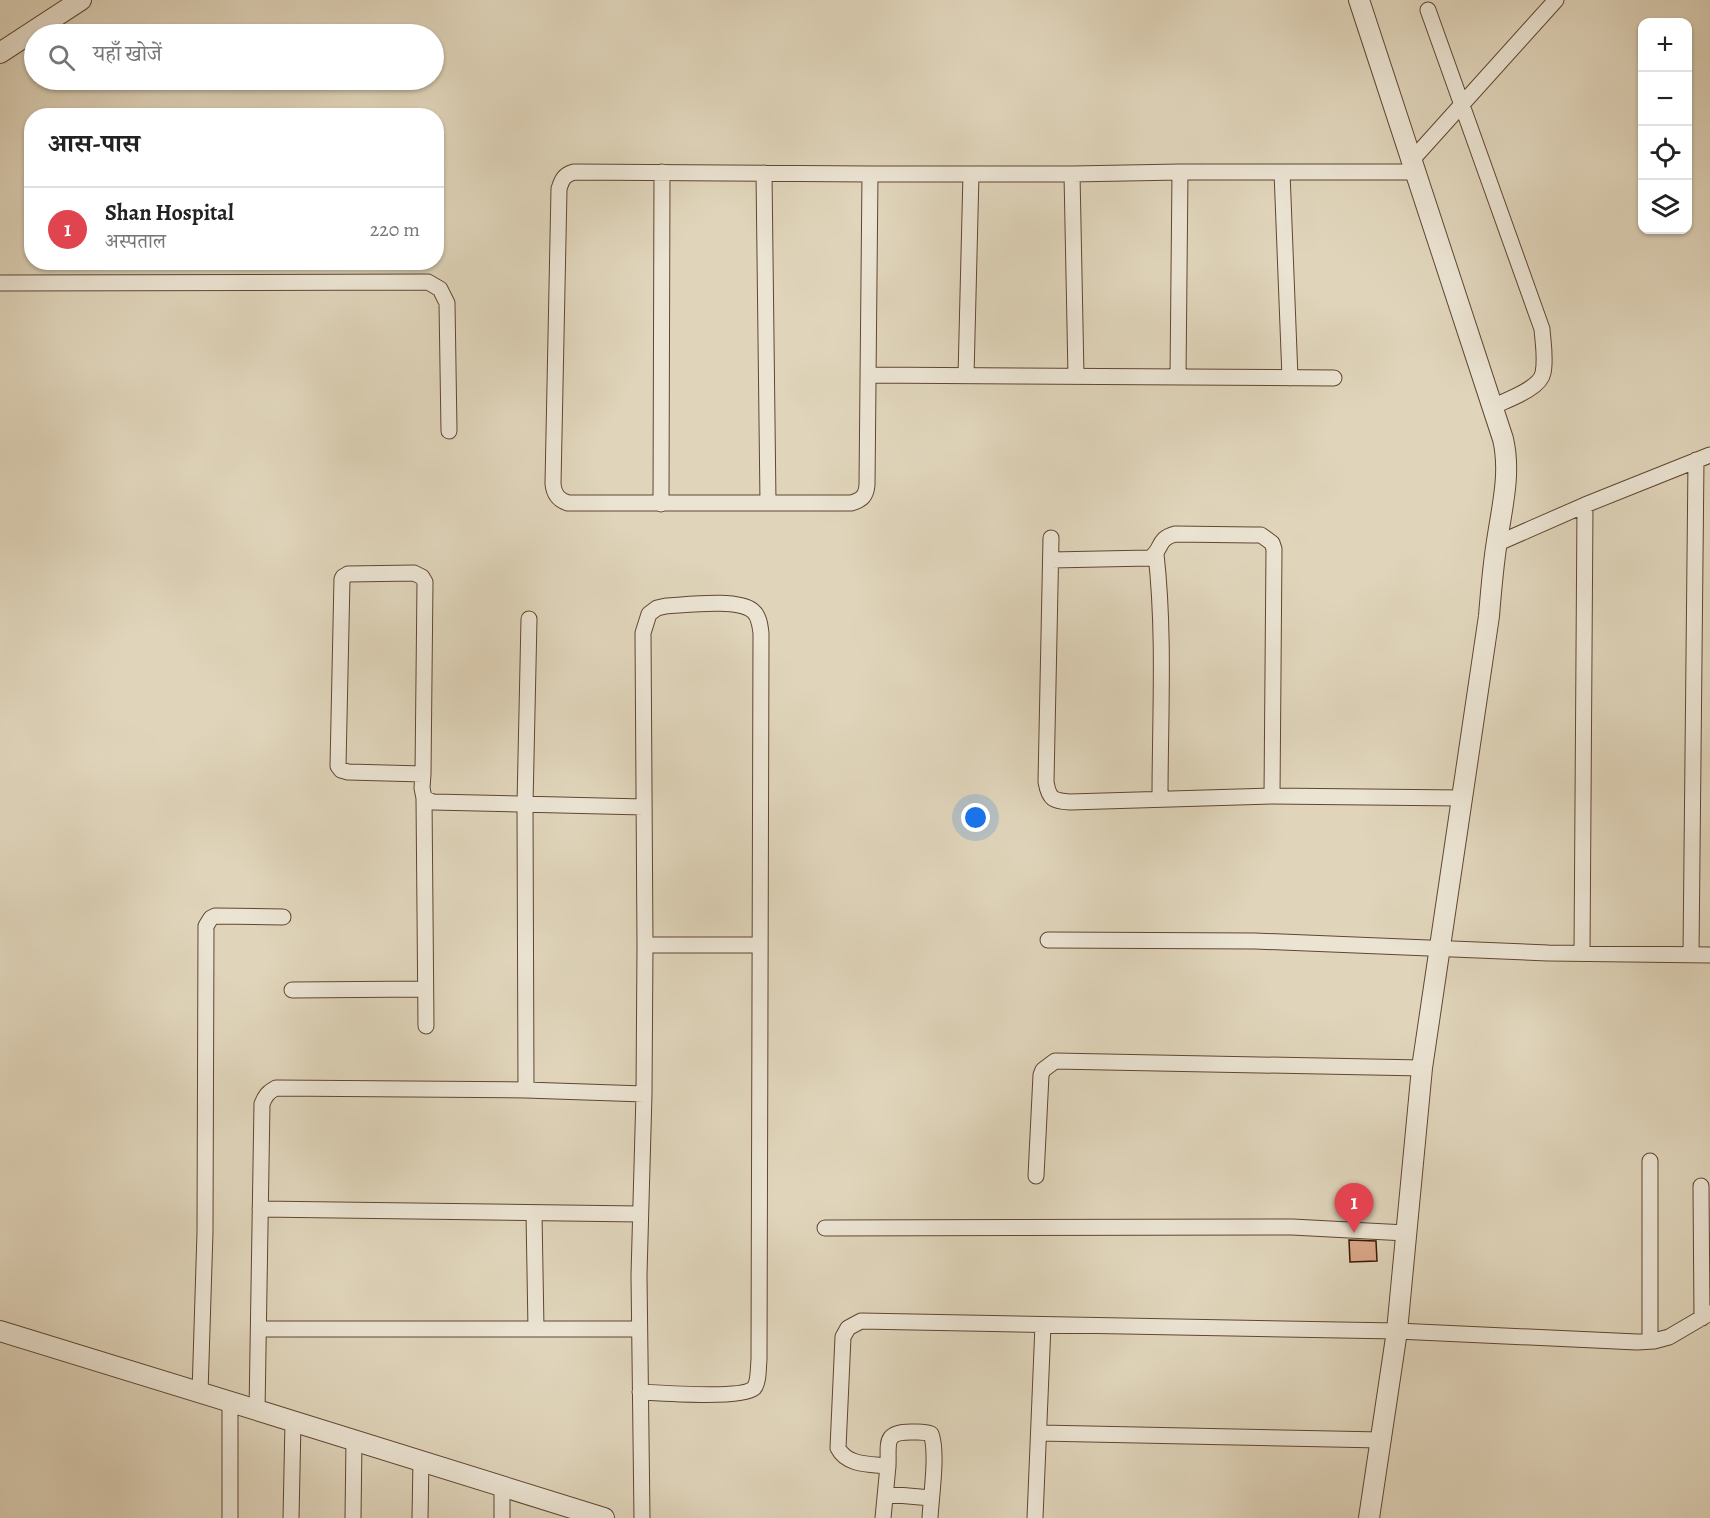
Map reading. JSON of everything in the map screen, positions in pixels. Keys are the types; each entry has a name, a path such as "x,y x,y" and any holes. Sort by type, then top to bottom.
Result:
{"street":[{"path":"44,24 81,0"},
{"path":"1359,0 1503,439 1507,464 1487,626 1422,1068 1397,1331 1369,1518"},
{"path":"870,174 867,485 862,500 851,503 568,503 556,496 553,484 560,189 562,179 566,175 574,172 1072,174 1282,172 1413,166 1461,105 1556,0"},
{"path":"1428,10 1542,329 1543,374 1539,381 1533,387 1492,407"},
{"path":"0,52 24,37"},
{"path":"661,504 662,172"},
{"path":"1178,377 1180,172"},
{"path":"1282,172 1290,378"},
{"path":"764,173 768,503"},
{"path":"966,376 971,174"},
{"path":"1072,174 1076,376"},
{"path":"0,283 428,282 440,289 447,303 449,431"},
{"path":"868,375 1334,378"},
{"path":"1496,544 1585,505 1703,458 1691,954"},
{"path":"1582,953 1585,505"},
{"path":"1160,799 1161,618 1156,554 1161,542 1175,534 1261,535 1272,543 1274,561 1272,796"},
{"path":"1051,538 1046,782 1051,797 1059,802 1272,796 1461,798"},
{"path":"1051,560 1147,558 1156,554"},
{"path":"423,774 348,772 341,770 338,766 342,579 348,574 414,573 422,577 425,582 423,774 422,788 424,798 426,1026"},
{"path":"640,1392 731,1395 748,1391 754,1388 757,1382 759,1348 761,633 759,620 753,611 730,603 657,608 649,614 643,633 644,1094 639,1215 639,1329 640,1392 642,1518"},
{"path":"526,1090 525,804 529,619"},
{"path":"424,798 433,802 644,807"},
{"path":"200,1393 205,1232 206,926 215,916 283,917"},
{"path":"1048,940 1255,941 1439,950 1710,955"},
{"path":"645,945 760,945"},
{"path":"291,990 425,989"},
{"path":"1035,1176 1041,1075 1043,1070 1055,1061 1422,1068"},
{"path":"257,1411 262,1104 270,1091 276,1089 526,1090 644,1094"},
{"path":"1650,1161 1650,1341"},
{"path":"888,1466 856,1463 844,1457 838,1448 843,1337 848,1328 861,1321 1397,1331 1650,1341 1670,1337 1706,1315 1701,1186"},
{"path":"260,1209 639,1215"},
{"path":"534,1213 536,1329"},
{"path":"825,1228 1292,1227 1406,1233"},
{"path":"1035,1518 1043,1325"},
{"path":"259,1329 639,1329"},
{"path":"0,1331 604,1518"},
{"path":"230,1403 230,1518"},
{"path":"291,1518 293,1422"},
{"path":"883,1518 889,1441 893,1434 898,1432 926,1432 933,1439 930,1518"},
{"path":"1040,1433 1381,1440"},
{"path":"353,1518 354,1440"},
{"path":"420,1518 421,1460"},
{"path":"502,1487 502,1518"},
{"path":"886,1494 931,1498"}],"building":[{"path":"1349,1240 1376,1241 1377,1261 1350,1262"}],"place":[{"name":"Shan Hospital","path":"1354,1233"}]}
